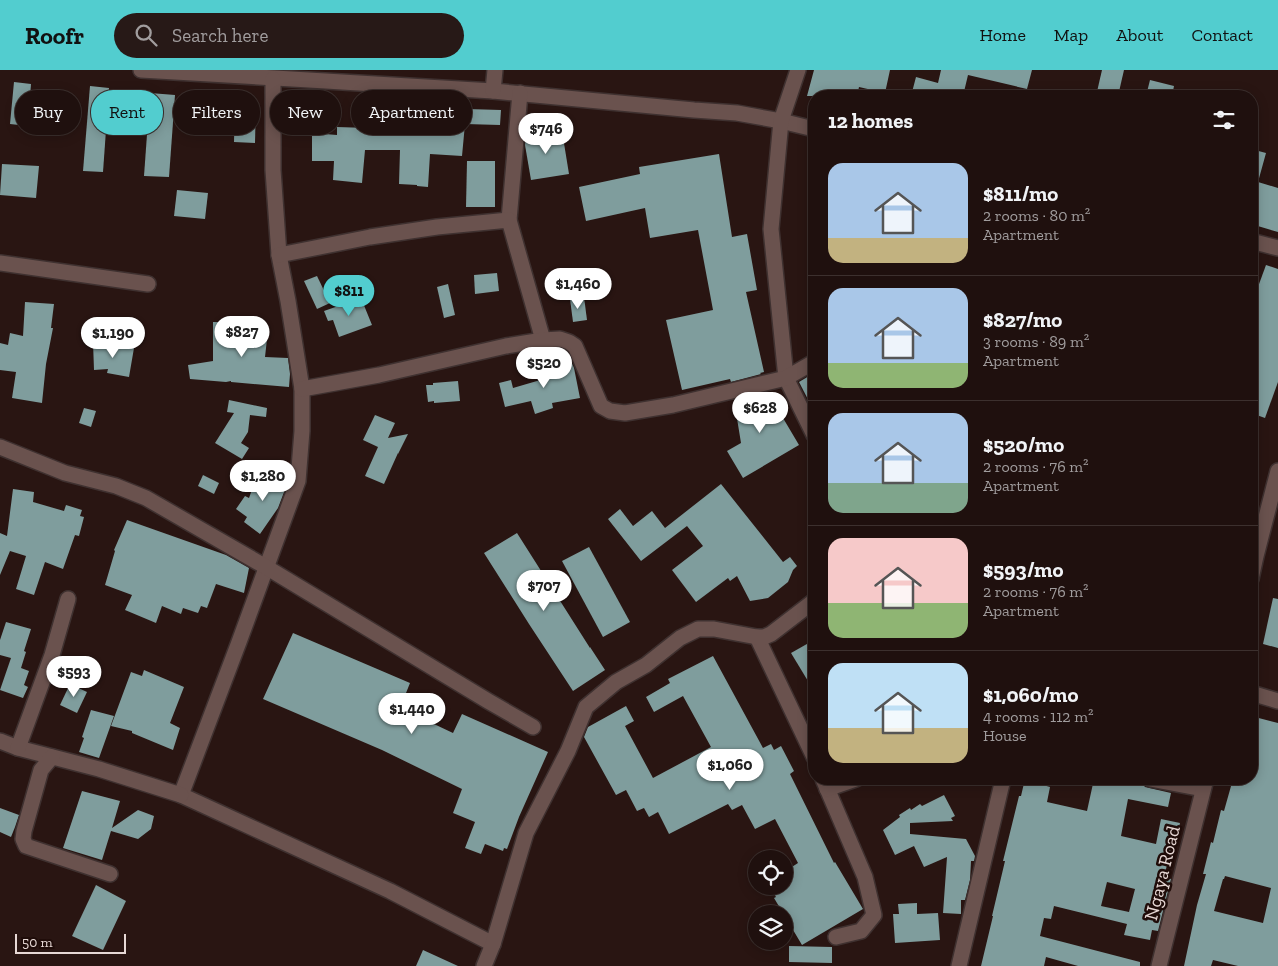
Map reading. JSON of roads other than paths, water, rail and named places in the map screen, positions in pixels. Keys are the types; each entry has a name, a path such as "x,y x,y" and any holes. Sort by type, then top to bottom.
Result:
{"street":[{"path":"141,70 230,73 272,78 371,77 492,91 738,113 808,128"},
{"path":"492,91 495,70"},
{"path":"798,70 781,121 771,229 786,378 808,422"},
{"path":"180,795 298,481 302,431 302,389 279,255 273,170 272,78"},
{"path":"520,93 509,220 543,340"},
{"path":"279,255 437,227 509,220"},
{"path":"1258,243 1278,248"},
{"path":"0,263 148,284"},
{"path":"302,389 379,375 506,346 560,339 570,342 575,346 601,406 610,411 625,413 673,405 786,378 808,365"},
{"path":"0,447 65,473 116,486 146,498 266,567 533,727"},
{"path":"1258,541 1278,471"},
{"path":"18,748 52,655 68,599"},
{"path":"484,966 493,944 526,833 568,751 586,707 616,682 646,665 680,638 698,629 714,629 757,637 764,636 771,634 808,606"},
{"path":"757,637 808,744"},
{"path":"1258,696 1278,701"},
{"path":"0,741 18,748 99,769 180,795 390,891 493,944"},
{"path":"52,757 41,770 24,831 23,839 26,846 110,874"},
{"path":"825,785 865,877 874,915 862,931 836,937"},
{"path":"959,966 1002,785"},
{"name":"Ngaya Road","path":"1159,966 1204,785"}]}
